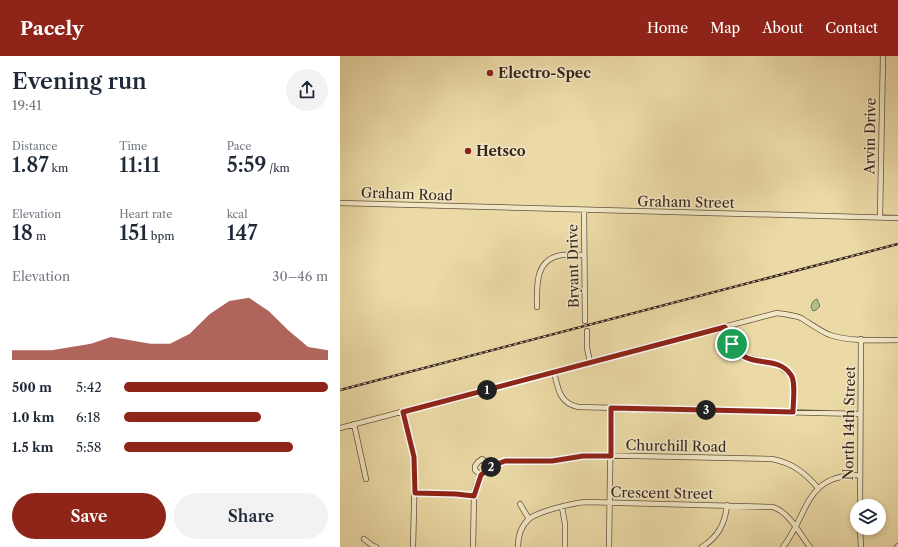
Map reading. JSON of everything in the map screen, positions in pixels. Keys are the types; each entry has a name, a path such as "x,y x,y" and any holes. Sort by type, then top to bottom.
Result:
{"street":[{"name":"Arvin Drive","path":"880,217 883,56"},
{"name":"Graham Road","path":"340,203 474,207"},
{"name":"Graham Street","path":"474,207 898,218"},
{"name":"Bryant Drive","path":"584,210 585,321"},
{"path":"537,307 537,280 539,272 544,265 552,258 561,255 584,255"},
{"path":"340,428 777,313 800,318 829,334 847,339 898,340"},
{"path":"725,327 732,344 746,357 778,365 791,375 793,381 793,412"},
{"path":"587,331 587,348 590,362"},
{"name":"North 14th Street","path":"860,499 861,339"},
{"path":"554,372 560,393 567,404 578,407 860,414"},
{"path":"609,547 611,408"},
{"path":"403,412 414,457 414,547"},
{"path":"354,424 366,479"},
{"name":"Churchill Road","path":"481,475 492,466 509,460 552,461 583,456 772,459 796,466 808,476 818,488"},
{"path":"473,547 474,496 481,475 475,470 475,466 482,459 492,466"},
{"path":"783,547 807,503 818,488 831,480 840,477 859,475"},
{"path":"415,493 474,496"},
{"name":"Crescent Street","path":"529,519 539,514 562,507 586,502 773,506 790,520 810,547"},
{"path":"518,547 518,539 522,529 529,519 520,504"},
{"path":"702,547 713,539 720,530 724,523 727,505"},
{"path":"562,507 566,524 565,547"},
{"path":"860,535 861,547"},
{"path":"364,539 376,547"}],"green space":[{"path":"817,299 820,306 813,311 811,307 812,304"}],"railway":[{"path":"340,390 898,244"}],"place":[{"name":"Electro-Spec","path":"490,73"},
{"name":"Hetsco","path":"468,151"}],"route":[{"path":"725,327 732,344 746,357 756,361 764,361 778,365 791,375 793,381 793,412 611,408 611,456 589,455 552,461 509,460 492,466 481,475 476,486 474,496 415,493 414,457 403,412 725,327"}]}
